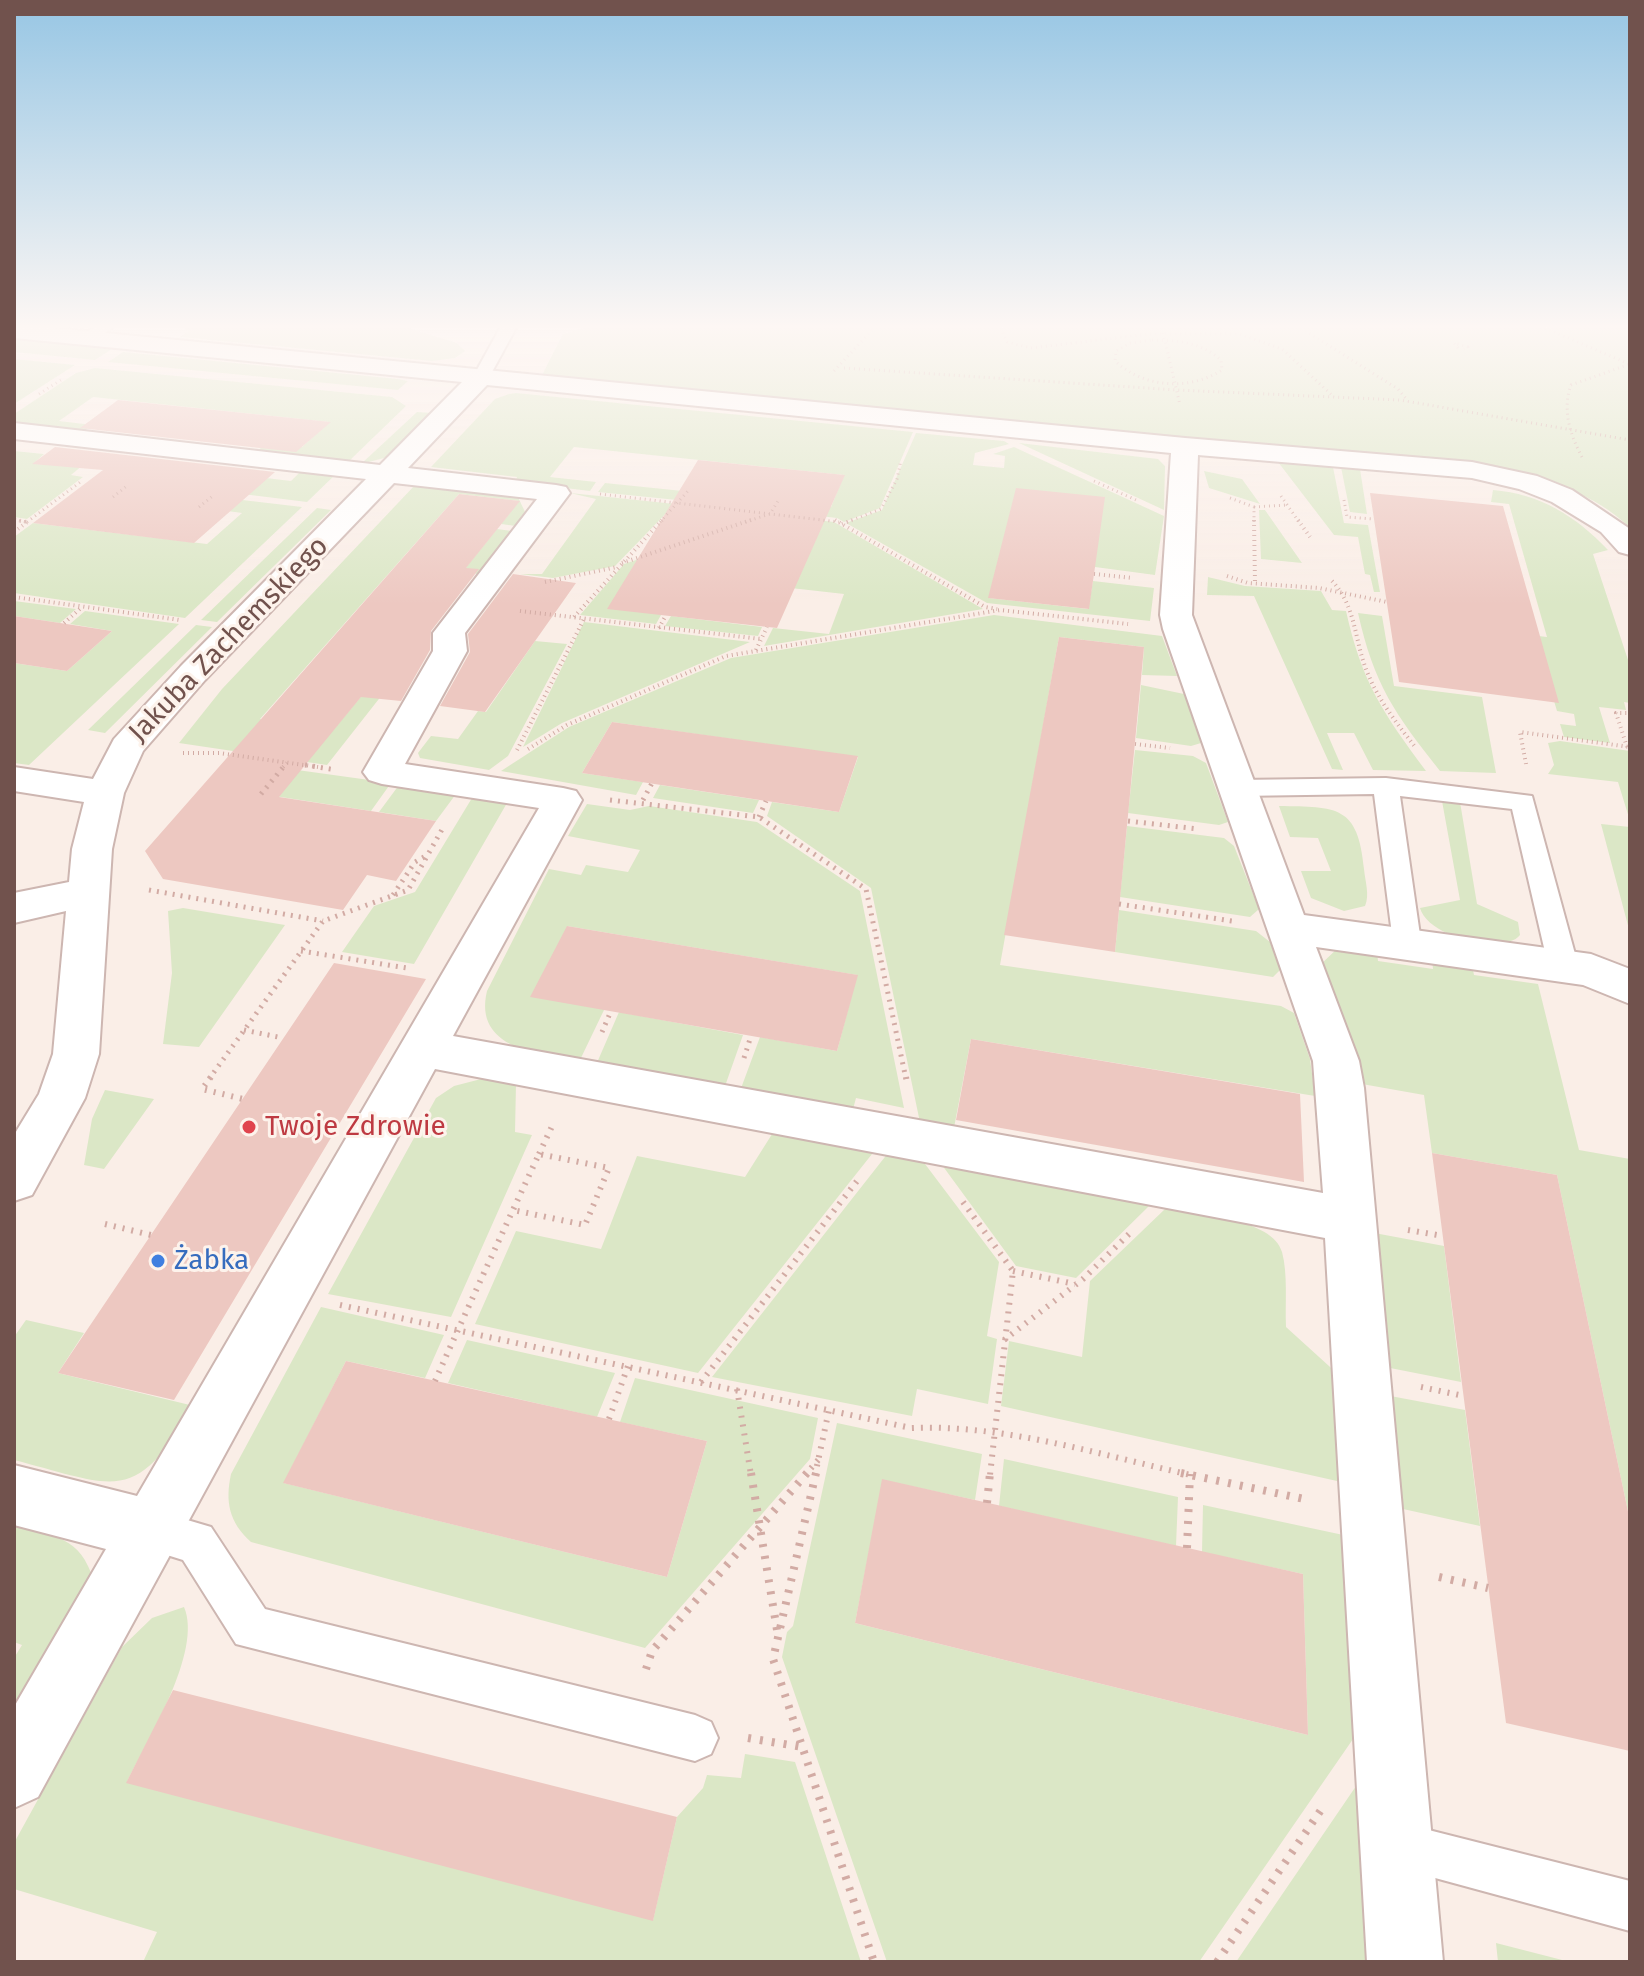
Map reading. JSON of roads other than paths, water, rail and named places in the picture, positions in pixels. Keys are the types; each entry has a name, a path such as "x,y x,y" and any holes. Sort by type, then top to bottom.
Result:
{"street":[{"name":"Jakuba Zachemskiego","path":"14,1180 61,1098 76,1054 88,892 97,818 121,755 170,698 440,420"},
{"path":"914,420 1490,473 1527,482 1570,500 1611,526 1630,546"},
{"path":"14,431 556,493 449,633 450,651 382,772 563,800 14,1773"},
{"path":"1185,446 1176,615 1336,1061 1343,1117 1348,1220 1405,1962"},
{"path":"14,779 105,793"},
{"path":"14,908 88,892"},
{"path":"1289,928 1563,965 1591,970 1630,988"},
{"path":"424,1049 1348,1220"},
{"path":"14,1495 150,1530"}],"lane":[{"path":"1386,786 1407,942"},
{"path":"1238,788 1386,786 1523,802 1563,965"},
{"path":"150,1530 196,1542 252,1628 695,1738"},
{"path":"1397,1846 1630,1906"}],"place":[{"name":"Twoje Zdrowie","path":"249,1127"},
{"name":"Żabka","path":"158,1261"}]}
